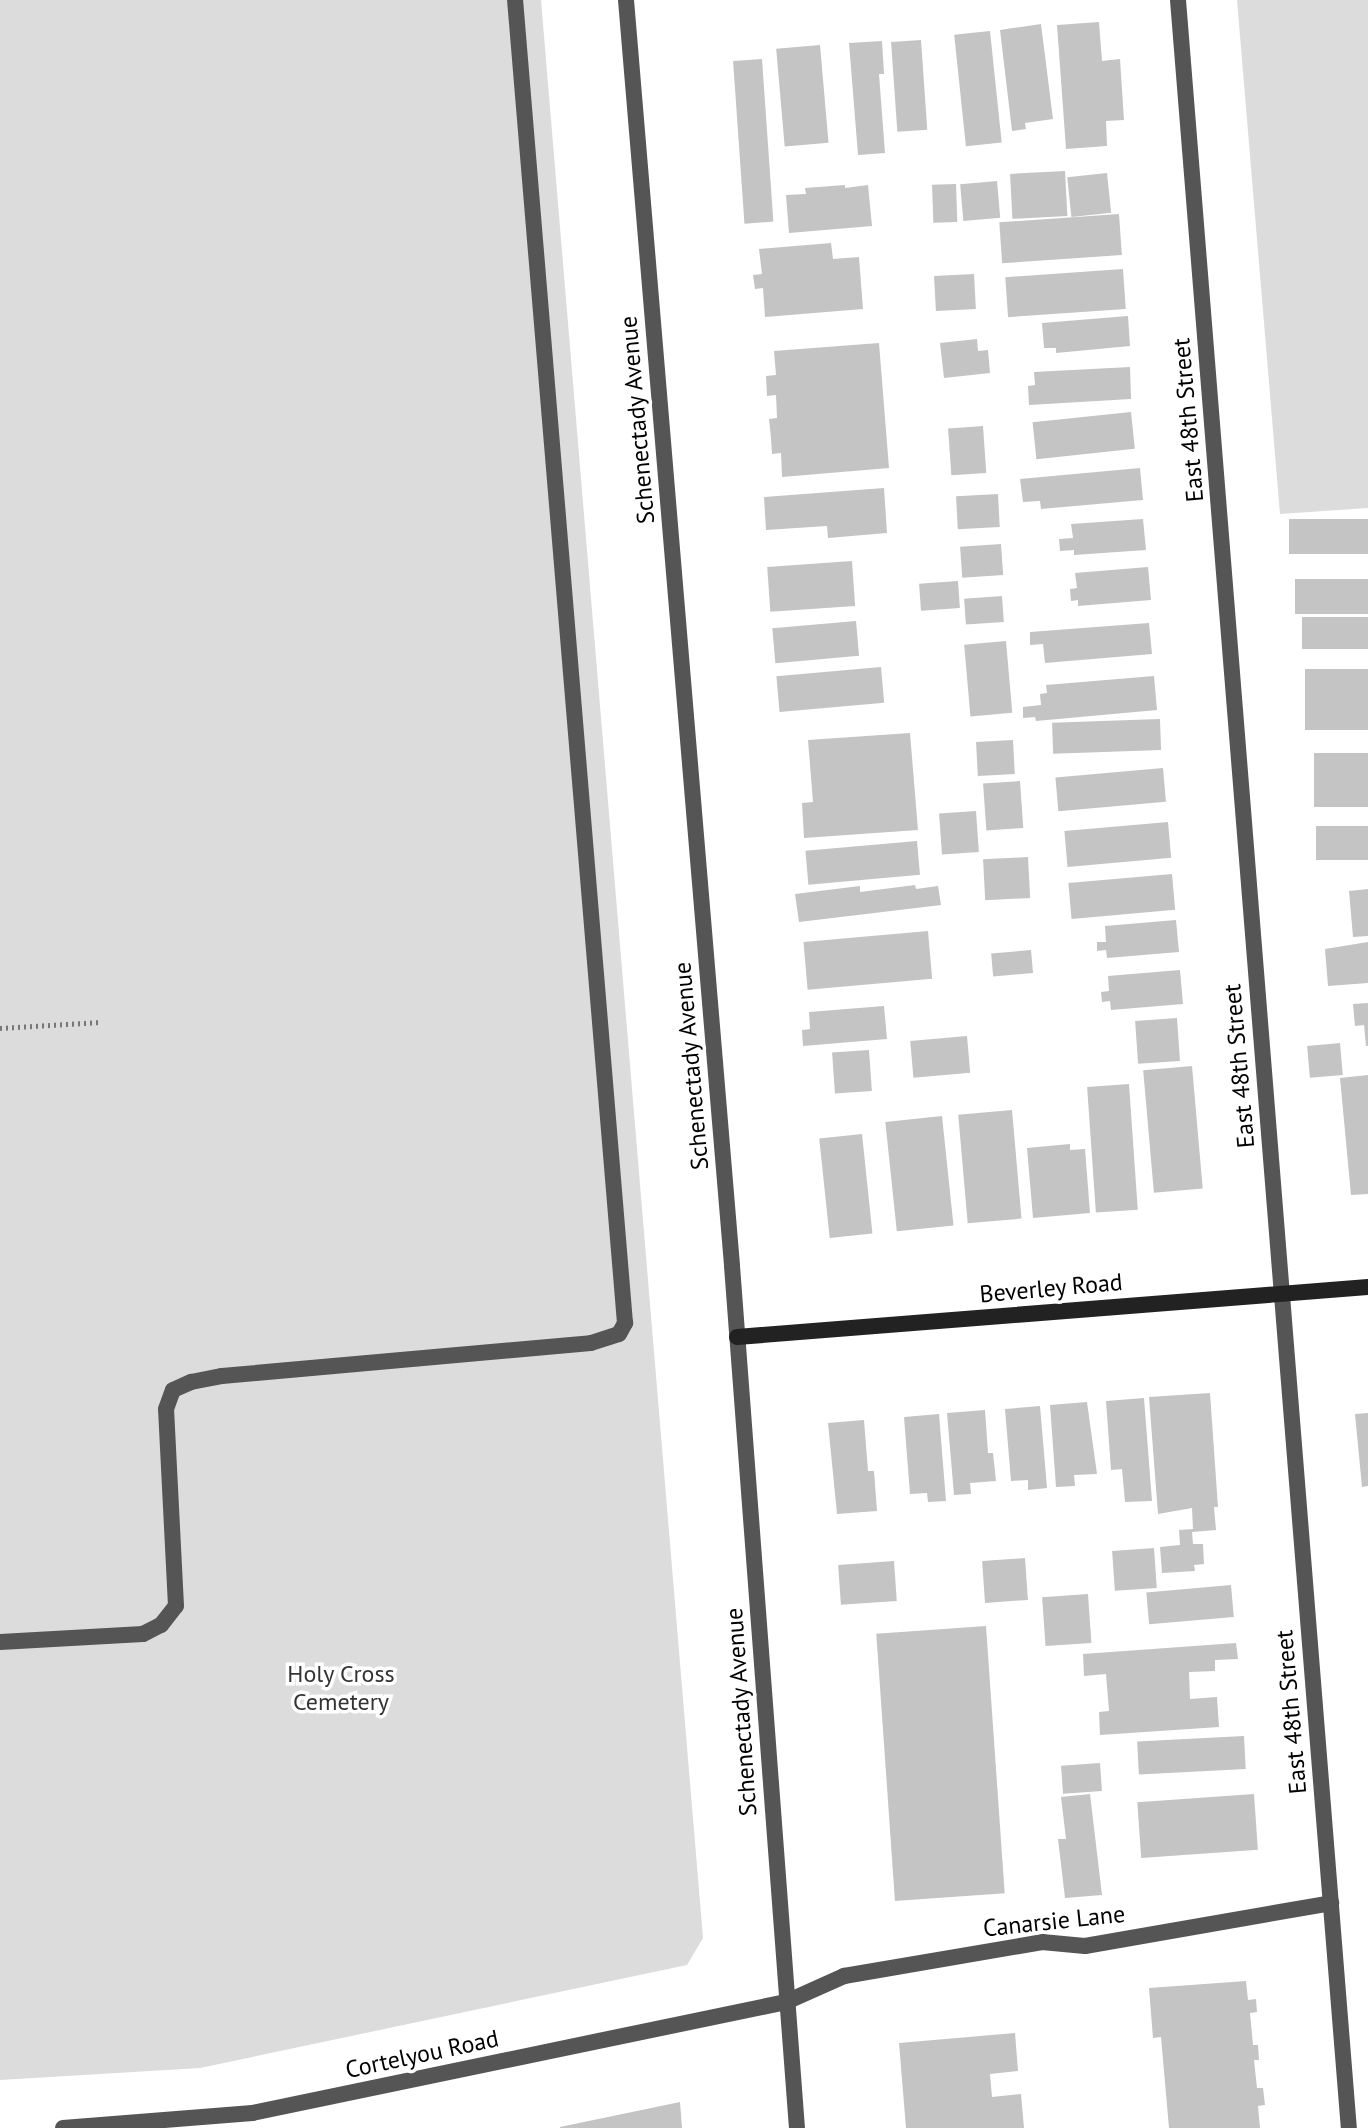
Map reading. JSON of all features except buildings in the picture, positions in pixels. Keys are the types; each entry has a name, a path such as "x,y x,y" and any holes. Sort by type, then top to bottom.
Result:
{"street":[{"path":"0,1642 143,1634 161,1625 176,1606 166,1409 173,1390 191,1382 222,1376 591,1343 619,1334 625,1323 515,0"},
{"name":"Schenectady Avenue","path":"626,0 737,1337 797,2128"},
{"name":"East 48th Street","path":"1178,0 1349,2128"},
{"name":"Beverley Road","path":"737,1337 1368,1287"},
{"name":"Canarsie Lane","path":"786,2002 844,1976 1042,1942 1085,1946 1331,1903"},
{"name":"Cortelyou Road","path":"63,2128 252,2121 786,2002"}],"path":[{"path":"0,1028 101,1022"}],"green space":[{"name":"Holy Cross Cemetery","path":"0,0 541,0 703,1938 687,1965 200,2068 0,2080"},
{"path":"1237,0 1368,0 1368,508 1280,514"}]}
